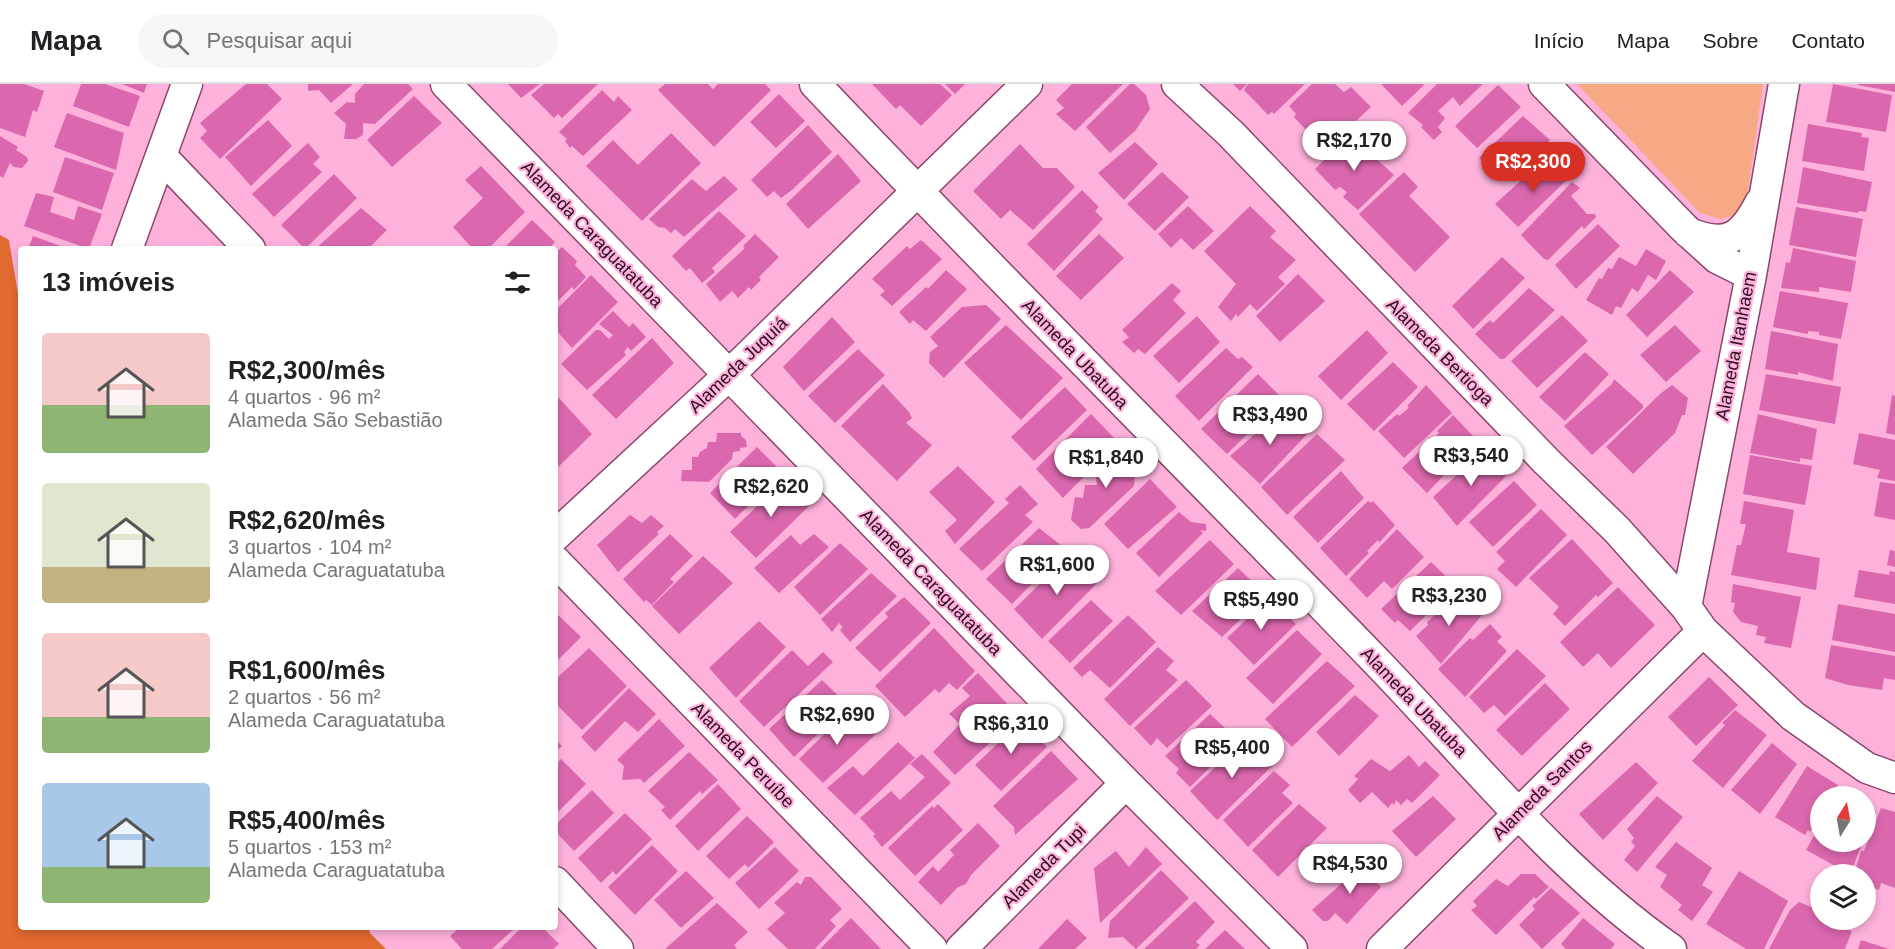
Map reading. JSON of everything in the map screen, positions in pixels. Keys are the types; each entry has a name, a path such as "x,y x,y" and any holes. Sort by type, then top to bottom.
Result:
{"street":[{"path":"128,246 187,84"},
{"name":"Alameda Caraguatatuba","path":"446,84 1126,783 1292,949"},
{"name":"Alameda Ubatuba","path":"815,84 1374,659 1573,868 1646,932 1671,949"},
{"name":"Alameda Juquiá","path":"558,533 729,375 1027,84"},
{"name":"Alameda Bertioga","path":"1177,84 1231,134 1546,461 1617,530 1694,619 1793,716 1867,768 1895,778"},
{"path":"1544,84 1689,233 1717,258 1751,275"},
{"name":"Alameda Itanhaem","path":"1694,619 1784,84"},
{"path":"161,156 247,246"},
{"path":"1689,233 1703,238 1733,238 1745,230 1764,197"},
{"name":"Alameda Peruíbe","path":"558,564 932,949"},
{"name":"Alameda Santos","path":"1382,949 1520,813 1694,619"},
{"name":"Alameda Tupi","path":"961,949 1126,783"},
{"path":"558,885 618,949"}],"shaded area":[{"path":"1577,84 1763,84 1747,198 1740,214 1721,219 1700,213"},
{"path":"0,235 9,240 18,294 18,930 370,930 386,949 0,949"}],"building":[{"path":"0,84 24,84 44,91 37,112 33,110 25,137 0,128"},
{"path":"81,84 105,84 140,96 129,127 73,106"},
{"path":"122,84 147,84 144,93"},
{"path":"246,84 267,84 282,99 220,159 200,138 207,131 200,123"},
{"path":"308,84 353,84 331,103 319,90 308,91"},
{"path":"364,84 408,84 413,89 375,124 363,123 363,135 356,139 344,139 346,124 334,113 347,102 355,103 355,94"},
{"path":"508,84 540,84 521,98"},
{"path":"544,84 598,84 562,118 558,114 554,118 531,95"},
{"path":"665,84 708,84 713,89 718,84 765,84 771,90 714,147 658,90"},
{"path":"872,84 940,84 952,95 921,126 900,105 896,109"},
{"path":"945,84 965,84 955,94"},
{"path":"1072,84 1123,84 1075,131 1056,114 1064,108 1056,100"},
{"path":"1130,84 1134,84 1146,95 1150,109 1135,131 1110,153 1086,127"},
{"path":"1233,84 1247,84 1240,91"},
{"path":"1248,84 1305,84 1274,114 1272,112 1268,115 1244,90"},
{"path":"1312,84 1335,84 1344,92 1351,87 1371,107 1339,137 1334,134 1317,152 1301,136 1307,131 1294,117 1296,114 1289,106"},
{"path":"1381,84 1425,84 1402,106"},
{"path":"1437,84 1483,84 1460,106 1453,97 1438,111 1445,118 1438,127 1442,132 1434,140 1421,127 1423,125 1408,113"},
{"path":"1833,84 1892,95 1886,132 1826,122"},
{"path":"1895,84 1895,92 1858,85"},
{"path":"1498,85 1521,107 1477,148 1455,126"},
{"path":"602,90 614,102 618,96 632,110 583,156 572,146 570,148 565,141 567,139 559,132"},
{"path":"779,94 805,121 776,148 750,122"},
{"path":"414,96 442,123 392,167 367,140"},
{"path":"67,113 124,133 116,170 54,147"},
{"path":"1523,116 1550,140 1509,180 1494,159 1487,165 1479,158"},
{"path":"268,120 292,146 251,186 225,157"},
{"path":"1808,124 1862,133 1861,137 1869,138 1864,171 1802,161"},
{"path":"808,125 832,152 781,198 774,191 767,197 751,180"},
{"path":"671,133 701,163 642,221 586,166 613,140 638,165"},
{"path":"1350,135 1394,175 1358,210 1343,197 1347,192 1340,187 1335,190 1315,169"},
{"path":"0,136 18,147 16,150 27,157 28,161 22,168 14,167 10,163 3,178 0,176"},
{"path":"1135,142 1158,164 1124,200 1098,173"},
{"path":"308,143 320,157 313,164 322,172 274,217 252,194"},
{"path":"1020,144 1043,168 1057,168 1075,187 1033,230 1010,210 1001,219 973,191"},
{"path":"838,154 861,181 808,229 786,204"},
{"path":"65,157 114,173 102,210 53,192"},
{"path":"1565,159 1576,171 1518,227 1495,204 1535,168 1546,178"},
{"path":"481,166 525,212 491,246 470,246 453,227 483,198 465,180"},
{"path":"1803,167 1872,182 1866,212 1859,211 1858,213 1797,203"},
{"path":"1162,172 1189,197 1155,231 1127,204"},
{"path":"1404,172 1418,187 1409,196 1450,237 1415,272 1359,214"},
{"path":"334,174 357,198 308,246 302,246 281,225"},
{"path":"724,176 738,189 684,237 675,229 671,233 665,228 658,227 649,219 692,179 706,191"},
{"path":"1572,182 1580,188 1571,196 1587,214 1595,214 1596,217 1584,229 1582,226 1548,260 1544,259 1521,235"},
{"path":"1082,190 1099,207 1095,211 1103,219 1054,271 1027,244"},
{"path":"36,193 54,197 50,212 74,220 78,206 102,214 90,246 81,246 24,226"},
{"path":"1188,206 1214,231 1193,250 1181,238 1171,248 1158,234"},
{"path":"1250,206 1276,231 1270,237 1296,260 1278,277 1285,284 1257,311 1250,304 1238,317 1236,314 1231,321 1218,307 1236,284 1204,251"},
{"path":"1796,207 1863,219 1856,257 1789,245"},
{"path":"361,208 387,230 371,246 318,246"},
{"path":"719,211 746,236 712,268 715,272 702,283 690,268 686,271 672,256"},
{"path":"532,220 555,242 551,246 506,246"},
{"path":"1598,224 1620,246 1576,289 1555,265"},
{"path":"755,234 779,257 759,277 761,280 751,290 749,287 738,298 732,291 720,302 706,284 745,248 743,246"},
{"path":"1099,234 1124,258 1081,300 1056,276"},
{"path":"33,236 61,246 29,246"},
{"path":"921,240 942,259 892,306 880,295 885,291 872,279 907,246 910,249"},
{"path":"562,247 577,261 575,265 586,277 574,290 572,287 558,301 558,250"},
{"path":"1793,248 1856,261 1851,292 1819,287 1819,292 1781,288 1786,262 1790,263"},
{"path":"1646,249 1666,261 1656,280 1648,275 1638,292 1632,288 1621,308 1616,306 1612,315 1586,300 1599,278 1602,279 1608,268 1612,269 1619,257 1636,266"},
{"path":"1502,257 1525,278 1473,329 1452,306"},
{"path":"946,270 967,289 926,331 913,320 910,324 899,312 926,287 928,289"},
{"path":"1670,270 1694,292 1647,337 1626,315"},
{"path":"1298,274 1325,301 1280,342 1256,316"},
{"path":"591,275 618,302 572,348 558,332 558,308"},
{"path":"1172,283 1181,291 1173,300 1186,313 1145,354 1138,349 1134,353 1122,342 1129,337 1122,330"},
{"path":"1529,288 1555,310 1504,359 1500,359 1475,334 1490,320 1493,323"},
{"path":"1780,291 1848,303 1841,339 1819,335 1819,332 1808,331 1808,334 1773,327"},
{"path":"986,305 1001,319 944,378 929,363 930,352 938,346 930,337 962,307"},
{"path":"613,311 629,327 633,323 646,337 631,351 628,347 624,352 626,355 587,390 561,364 596,330 600,330 609,339 613,335 599,324"},
{"path":"1562,315 1588,341 1537,388 1511,361"},
{"path":"1197,316 1220,342 1179,383 1153,356"},
{"path":"832,317 855,342 804,391 783,367"},
{"path":"1006,325 1063,378 1021,420 964,363"},
{"path":"1675,325 1701,351 1666,382 1640,355"},
{"path":"1367,330 1388,353 1341,400 1318,376"},
{"path":"1771,331 1838,344 1833,381 1798,372 1798,375 1765,369"},
{"path":"652,338 674,363 616,419 592,395"},
{"path":"1226,348 1238,359 1242,357 1253,367 1199,421 1175,396"},
{"path":"858,349 885,375 835,423 808,396"},
{"path":"1585,352 1609,374 1565,421 1539,397"},
{"path":"1393,362 1418,387 1374,431 1347,404"},
{"path":"1258,374 1283,399 1227,454 1201,429"},
{"path":"1766,374 1841,387 1835,424 1759,410"},
{"path":"1614,379 1643,405 1643,408 1592,455 1564,426 1612,384"},
{"path":"883,384 909,412 912,418 906,423 932,445 897,481 841,426"},
{"path":"1426,385 1452,413 1404,458 1378,431 1397,414 1399,416 1409,408 1407,406"},
{"path":"1672,385 1688,398 1685,415 1682,415 1675,433 1633,474 1606,447"},
{"path":"1065,387 1087,410 1034,461 1011,437"},
{"path":"1892,395 1895,396 1895,435 1886,433"},
{"path":"558,397 592,434 558,467"},
{"path":"1278,410 1290,422 1294,417 1309,432 1260,484 1230,456 1271,420"},
{"path":"1091,414 1118,442 1063,498 1036,469"},
{"path":"1758,414 1817,429 1812,460 1800,458 1800,462 1750,453"},
{"path":"1453,415 1478,441 1457,468 1451,473 1449,470 1427,493 1402,468 1439,433 1437,431"},
{"path":"717,433 741,433 746,440 747,447 733,452 732,459 709,482 681,481 682,470 692,470 692,457 698,457 700,452 707,448 708,442 716,442"},
{"path":"1859,433 1895,440 1895,481 1877,478 1880,470 1853,464"},
{"path":"1317,434 1345,460 1287,515 1261,487"},
{"path":"1122,445 1136,460 1134,486 1089,528 1081,529 1071,520 1075,497 1083,498 1085,485 1097,485 1096,478 1102,472 1105,474 1106,463 1111,461 1107,459"},
{"path":"757,447 782,472 735,519 710,493"},
{"path":"1485,449 1510,472 1457,526 1433,497"},
{"path":"1750,455 1812,466 1805,505 1743,494"},
{"path":"958,466 995,502 955,544 945,531 957,520 929,492"},
{"path":"1341,471 1364,498 1318,543 1293,517"},
{"path":"787,478 813,502 756,558 730,532"},
{"path":"1150,479 1177,507 1128,549 1104,524"},
{"path":"1514,481 1537,505 1493,547 1469,522"},
{"path":"1880,482 1895,484 1895,520 1874,516"},
{"path":"1020,485 1038,504 1025,515 1033,522 982,571 959,549 1009,503 1005,499"},
{"path":"1368,501 1371,503 1373,501 1395,525 1379,543 1378,540 1367,551 1369,553 1346,576 1320,548"},
{"path":"1744,501 1794,510 1787,552 1820,558 1816,590 1731,575 1737,545 1741,545 1746,524 1740,524"},
{"path":"1541,509 1567,535 1516,587 1497,569 1505,561 1496,552"},
{"path":"1179,512 1191,522 1206,524 1206,531 1200,530 1203,533 1159,577 1136,553"},
{"path":"630,515 642,523 651,515 664,526 657,532 659,534 618,572 597,545"},
{"path":"1039,528 1066,549 1012,604 986,579"},
{"path":"1397,529 1424,557 1392,589 1384,581 1367,598 1349,579"},
{"path":"670,534 693,556 670,579 674,582 652,605 646,600 644,602 623,579"},
{"path":"814,534 829,547 779,593 754,568 791,535 800,545"},
{"path":"1572,539 1613,583 1598,597 1596,595 1565,626 1553,614 1559,607 1529,578"},
{"path":"1210,540 1234,564 1181,615 1155,591"},
{"path":"840,543 868,569 820,615 794,587"},
{"path":"1890,550 1895,551 1895,567 1887,565"},
{"path":"1071,554 1100,580 1042,639 1014,609"},
{"path":"703,556 733,583 679,634 652,606"},
{"path":"1431,562 1456,586 1410,631 1398,620 1395,623 1381,609"},
{"path":"1238,568 1266,595 1222,637 1192,611"},
{"path":"1859,570 1889,575 1890,571 1895,572 1895,604 1854,597"},
{"path":"871,573 897,596 850,642 840,630 843,627 839,623 832,632 821,619"},
{"path":"1733,584 1801,597 1791,648 1764,643 1766,637 1756,635 1758,626 1741,622 1733,612 1735,603 1731,602"},
{"path":"1618,587 1655,625 1611,668 1598,653 1583,667 1560,642"},
{"path":"1460,592 1482,615 1441,664 1416,636 1428,625 1427,622"},
{"path":"904,597 931,623 880,672 855,648 888,617 885,613"},
{"path":"1269,598 1296,624 1254,665 1227,638"},
{"path":"1091,600 1113,621 1070,663 1048,641"},
{"path":"1838,604 1895,614 1895,652 1832,640"},
{"path":"558,615 581,637 558,660"},
{"path":"1128,615 1156,642 1110,688 1090,670 1082,677 1073,668"},
{"path":"759,621 786,647 736,698 709,668"},
{"path":"1490,624 1502,637 1497,641 1507,651 1465,697 1438,669 1470,638 1473,640"},
{"path":"934,628 975,671 957,690 949,683 939,693 935,689 905,717 875,686"},
{"path":"1297,630 1322,654 1273,704 1246,678"},
{"path":"1831,645 1895,656 1895,680 1884,678 1882,690 1848,685 1825,678"},
{"path":"1158,647 1174,661 1166,670 1178,680 1130,726 1104,699"},
{"path":"589,648 627,686 582,730 558,706 558,677"},
{"path":"1517,649 1546,676 1505,716 1494,705 1484,713 1469,697"},
{"path":"792,650 808,666 823,652 833,662 764,727 739,701"},
{"path":"1327,661 1355,686 1292,747 1265,719"},
{"path":"978,673 1019,716 955,775 933,752 960,724 949,714 970,696 962,688"},
{"path":"1709,677 1738,705 1696,746 1668,717"},
{"path":"822,680 848,705 794,757 769,729"},
{"path":"1186,680 1212,706 1167,748 1157,738 1151,746 1134,728"},
{"path":"1545,683 1570,709 1522,756 1496,730"},
{"path":"629,688 656,714 638,732 625,721 595,752 581,737"},
{"path":"1355,695 1379,716 1339,756 1316,732"},
{"path":"850,709 875,735 823,783 799,759"},
{"path":"1735,710 1767,735 1723,788 1692,761 1725,725 1722,723"},
{"path":"1210,714 1238,740 1190,787 1176,773 1179,769 1165,756"},
{"path":"659,719 685,746 644,783 640,779 622,780 624,766 617,760"},
{"path":"1021,719 1047,747 1001,791 975,765 1009,733 1006,731"},
{"path":"1255,740 1276,762 1217,820 1190,791 1224,759 1229,763"},
{"path":"898,742 915,758 855,815 827,788 853,766 863,776"},
{"path":"1772,743 1797,764 1760,814 1731,790"},
{"path":"1051,751 1078,779 1015,835 1014,827 993,806"},
{"path":"689,752 718,780 702,794 700,791 670,820 661,810 665,807 648,791"},
{"path":"922,754 951,783 882,847 873,836 875,834 860,818 891,791 900,800 925,777 910,764"},
{"path":"1409,755 1419,767 1425,761 1440,775 1412,803 1407,799 1401,805 1396,800 1394,805 1392,803 1388,808 1372,792 1360,803 1348,790 1358,779 1354,776 1371,759 1390,771"},
{"path":"561,759 586,784 558,812 558,762"},
{"path":"1636,762 1658,783 1603,840 1579,814"},
{"path":"1807,766 1838,785 1810,786 1810,832 1808,830 1805,835 1775,817"},
{"path":"1274,771 1290,785 1282,793 1293,803 1248,847 1223,820"},
{"path":"718,784 741,809 698,851 675,826"},
{"path":"592,790 614,813 574,851 558,834 558,822"},
{"path":"1433,796 1456,819 1416,857 1392,831"},
{"path":"1657,796 1683,817 1637,872 1624,860 1635,846 1631,842 1634,838 1627,829"},
{"path":"938,804 963,830 915,876 888,848 932,806 934,808"},
{"path":"1299,804 1327,828 1278,877 1252,850"},
{"path":"1881,808 1895,812 1895,888 1881,883 1879,890 1876,889 1876,864 1857,864 1861,852 1876,852 1876,821"},
{"path":"625,813 652,839 616,875 613,871 601,883 578,858"},
{"path":"747,816 774,842 748,868 745,864 729,879 706,856"},
{"path":"978,823 1000,846 971,875 966,884 958,887 941,905 918,882 933,866 938,872 954,855 950,850"},
{"path":"1676,842 1712,868 1702,885 1713,892 1692,921 1678,910 1682,905 1660,887 1667,875 1655,867"},
{"path":"1810,843 1810,852 1859,852 1854,864 1832,864 1806,850"},
{"path":"652,845 678,871 635,915 608,887"},
{"path":"775,847 799,871 759,909 735,883"},
{"path":"1146,847 1162,864 1100,923 1094,868 1116,851 1129,867"},
{"path":"1369,859 1379,871 1374,874 1374,880 1381,887 1347,924 1335,913 1328,921 1323,921 1312,910"},
{"path":"1161,870 1189,898 1136,949 1123,937 1108,938 1110,921"},
{"path":"686,871 714,898 681,928 654,900"},
{"path":"1739,871 1788,901 1764,949 1746,949 1706,924"},
{"path":"1521,874 1535,874 1549,887 1536,899 1534,897 1496,935 1471,910 1477,906 1473,901 1496,879 1508,886"},
{"path":"805,877 811,877 842,909 830,920 836,926 815,949 788,949 767,929 785,913 774,903 797,882 801,885"},
{"path":"1551,888 1580,913 1542,949 1519,925 1535,909 1532,906"},
{"path":"1195,901 1215,922 1196,942 1200,945 1196,949 1144,949"},
{"path":"1799,902 1810,906 1810,930 1852,931 1845,949 1769,949 1790,910"},
{"path":"717,903 748,932 734,945 737,949 665,949"},
{"path":"851,918 881,949 820,949"},
{"path":"1583,918 1615,944 1611,949 1566,949 1561,944"},
{"path":"1067,919 1087,938 1075,949 1038,949"},
{"path":"457,930 513,930 492,949 462,949 450,936"},
{"path":"519,930 545,930 559,944 553,949 500,949"},
{"path":"1225,930 1245,949 1205,949"},
{"path":"1861,940 1889,949 1858,949"}]}
